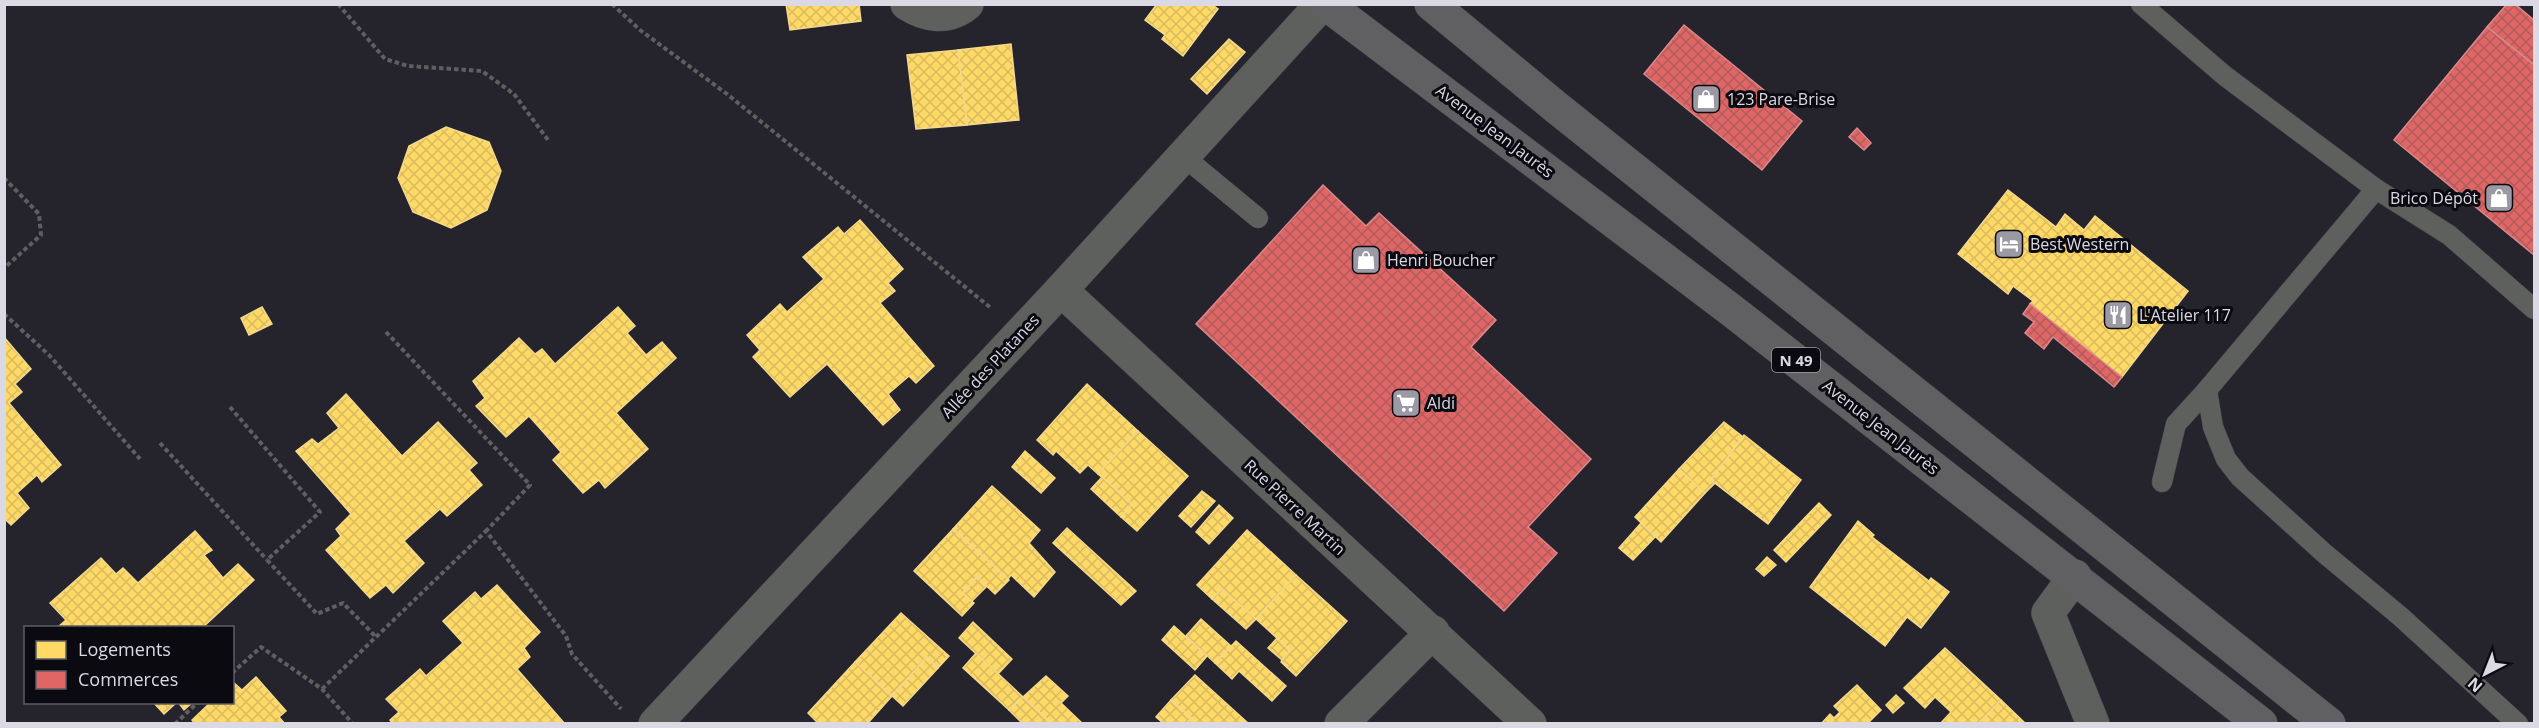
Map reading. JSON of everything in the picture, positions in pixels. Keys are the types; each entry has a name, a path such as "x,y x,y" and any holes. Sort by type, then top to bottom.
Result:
{"main road":[{"name":"Avenue Jean Jaurès","path":"1324,4 1731,310 2261,723"},
{"path":"1431,4 1557,108 2329,723"}],"street":[{"path":"907,4 924,14 943,15 961,10 967,4"},
{"name":"Allée des Platanes","path":"640,719 1021,333 1324,4"},
{"name":"Rue Pierre Martin","path":"1061,290 1530,723"},
{"path":"2075,576 2048,613 2093,723"},
{"path":"1341,723 1433,632"}],"lane":[{"path":"2141,4 2225,76 2376,189 2449,235 2535,309"},
{"path":"1183,156 1258,218"},
{"path":"2163,482 2176,424 2376,189"},
{"path":"2207,390 2213,428 2226,459 2240,477 2324,553 2401,616 2518,723"}],"path":[{"path":"338,4 385,59 408,66 482,70 514,94 548,140"},
{"path":"612,4 640,30 727,94 1021,333"},
{"path":"4,178 39,214 41,235 4,268"},
{"path":"4,314 49,355 140,459"},
{"path":"322,689 486,531 530,485 386,332"},
{"path":"230,407 320,513 267,560"},
{"path":"160,443 318,615 343,603 376,637"},
{"path":"486,531 566,636 572,654 640,719"},
{"path":"234,670 261,647 322,689 353,723"},
{"path":"174,723 196,704"}],"building: Logements":[{"path":"786,4 859,4 861,21 790,30"},
{"path":"1157,4 1211,4 1218,9 1183,56 1162,39 1165,35 1145,20"},
{"path":"1229,39 1245,52 1207,94 1191,79"},
{"path":"1011,44 1019,120 967,125 958,50"},
{"path":"958,50 967,125 916,129 907,55"},
{"path":"446,127 489,142 501,171 487,210 451,228 413,212 398,178 409,146"},
{"path":"2008,190 2056,227 2065,214 2084,230 2095,216 2188,291 2122,377 2030,304 2033,301 2013,286 2008,294 1958,254"},
{"path":"860,220 903,269 888,283 895,291 880,303 934,366 916,383 909,376 888,394 900,410 883,425 827,364 790,397 753,357 760,350 747,335 780,304 787,312 824,279 803,257 838,227 844,234"},
{"path":"262,307 272,324 249,335 241,318"},
{"path":"618,307 635,326 627,333 646,355 662,342 676,358 616,413 648,449 605,488 599,480 583,493 553,460 561,452 529,416 506,437 476,406 485,398 473,381 519,338 535,354 542,349 555,364"},
{"path":"4,337 31,369 15,384 22,392 9,403 61,465 42,482 37,475 17,493 29,508 11,525 4,518"},
{"path":"1087,384 1138,431 1098,474 1088,465 1080,473 1056,451 1053,455 1037,440"},
{"path":"346,394 402,456 438,422 477,463 469,470 482,485 447,516 440,509 404,541 424,563 393,593 386,585 370,598 326,550 341,536 336,529 351,514 296,451 312,439 318,444 339,428 327,413"},
{"path":"1724,422 1743,437 1711,480 1715,483 1705,493 1679,469"},
{"path":"1138,431 1188,476 1137,531 1121,517 1132,504 1098,474"},
{"path":"1744,435 1801,480 1768,524 1711,480"},
{"path":"1025,451 1055,478 1041,493 1012,467"},
{"path":"1679,469 1705,493 1661,542 1635,517"},
{"path":"1102,477 1132,504 1121,517 1091,489"},
{"path":"992,486 1040,530 1029,543 1055,572 1034,597 1011,575 1008,579 953,529"},
{"path":"1202,491 1215,501 1191,527 1179,516"},
{"path":"1819,503 1831,515 1786,562 1774,550"},
{"path":"1219,505 1233,518 1209,544 1196,532"},
{"path":"1858,521 1874,535 1872,537 1929,581 1931,578 1949,592 1921,628 1907,617 1885,646 1810,587"},
{"path":"1641,523 1656,536 1633,560 1619,548"},
{"path":"1067,528 1136,591 1121,605 1053,543"},
{"path":"953,529 1009,580 995,594 977,577 963,593 974,603 962,616 914,571"},
{"path":"1247,530 1296,575 1256,619 1222,589 1212,599 1197,585"},
{"path":"195,531 212,550 204,555 223,578 238,564 254,580 204,626 59,626 66,620 50,603 101,558 116,574 123,568 138,583"},
{"path":"1767,557 1776,565 1764,576 1756,569"},
{"path":"1296,575 1347,621 1296,676 1281,662 1290,650 1256,619"},
{"path":"977,577 987,586 972,601 963,593"},
{"path":"497,585 540,632 524,648 530,657 517,669 565,724 393,724 390,720 399,712 386,699 420,669 426,676 463,643 443,621 475,592 481,599"},
{"path":"1222,589 1256,619 1246,629 1212,599"},
{"path":"901,613 949,656 938,668 927,657 892,696 855,662"},
{"path":"1201,619 1231,646 1215,663 1186,636"},
{"path":"973,622 1012,659 998,674 959,638"},
{"path":"1174,626 1207,656 1195,670 1162,640"},
{"path":"1277,638 1290,650 1282,660 1268,648"},
{"path":"1236,641 1286,686 1272,701 1239,671 1232,679 1215,663"},
{"path":"1945,648 2001,700 1978,724 1940,724 1951,712 1935,697 1925,708 1904,688"},
{"path":"976,653 1023,697 1009,710 963,668"},
{"path":"927,657 938,668 903,706 892,696"},
{"path":"855,662 892,696 867,724 819,724 808,713"},
{"path":"1195,675 1249,724 1186,724 1191,718 1171,700"},
{"path":"1046,676 1068,696 1061,703 1083,724 1052,724 1023,697"},
{"path":"256,677 286,711 279,717 285,724 195,724 192,720 209,704 234,704 234,683 242,690"},
{"path":"1857,685 1881,710 1867,724 1821,724 1830,714 1834,718 1840,712 1834,706"},
{"path":"1896,695 1904,703 1893,713 1886,705"},
{"path":"1023,697 1052,724 1023,724 1009,710"},
{"path":"1171,700 1191,718 1186,724 1164,724 1156,717"},
{"path":"2001,700 2026,724 1978,724"},
{"path":"155,704 175,704 164,714"},
{"path":"180,704 191,704 184,710"}],"building: Commerces":[{"path":"2507,4 2515,4 2534,20 2534,65 2487,27"},
{"path":"1684,25 1802,121 1762,170 1644,74"},
{"name":"Brico Dépôt","path":"2487,27 2534,65 2534,255 2394,140"},
{"path":"1857,128 1871,143 1864,150 1849,137"},
{"name":"Aldi","path":"1323,185 1366,226 1379,213 1496,320 1471,347 1591,459 1528,527 1557,553 1504,611 1196,324"},
{"path":"2030,304 2122,377 2114,387 2053,337 2044,349 2025,333 2034,322 2023,314"}],"place":[{"name":"123 Pare-Brise","path":"1706,99"},
{"name":"Brico Dépôt","path":"2499,198"},
{"name":"Best Western","path":"2009,244"},
{"name":"Henri Boucher","path":"1366,260"},
{"name":"L'Atelier 117","path":"2118,315"},
{"name":"Aldi","path":"1406,403"}]}
